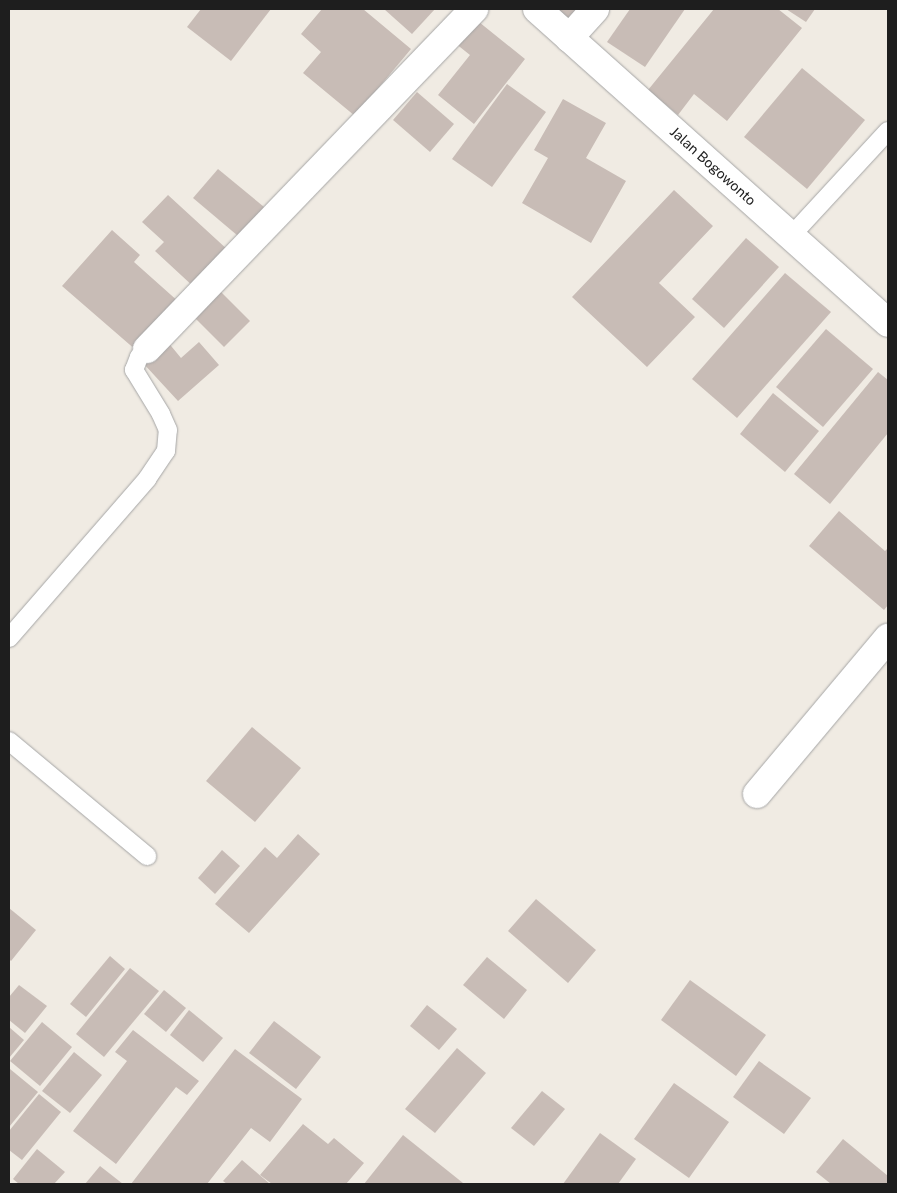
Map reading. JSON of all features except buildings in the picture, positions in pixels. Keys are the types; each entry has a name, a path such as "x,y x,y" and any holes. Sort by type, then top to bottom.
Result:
{"street":[{"path":"146,349 474,9"},
{"name":"Jalan Bogowonto","path":"538,9 888,323"},
{"path":"569,38 595,9"},
{"path":"757,794 888,638"}],"lane":[{"path":"791,236 888,131"},
{"path":"9,638 147,479 166,450 168,430 161,414 134,370 139,357 146,349"},
{"path":"9,741 148,856"}]}
